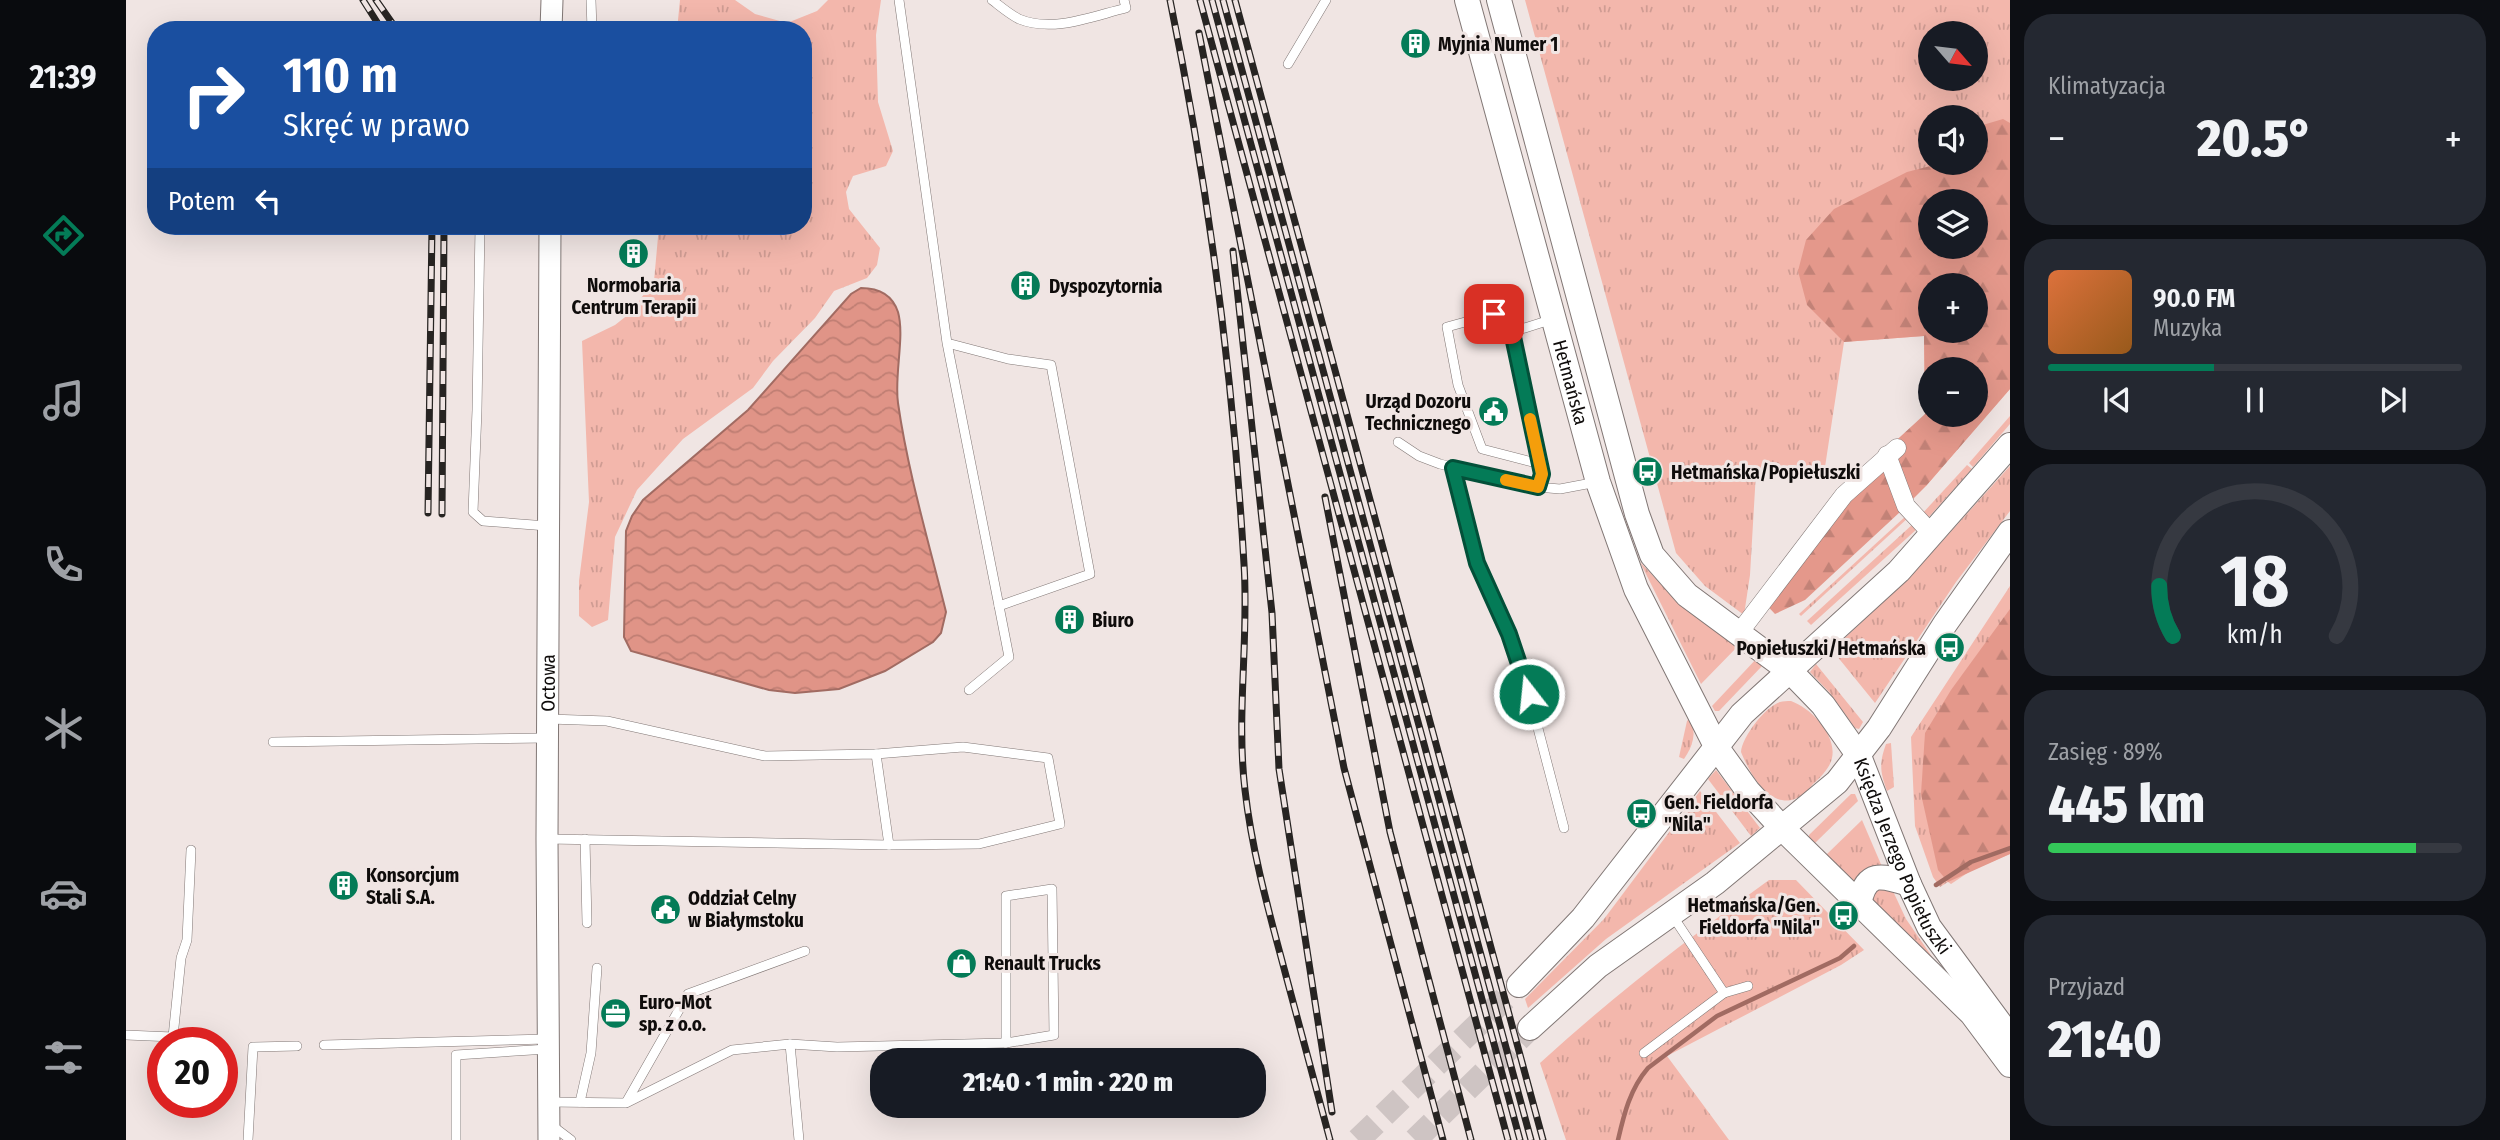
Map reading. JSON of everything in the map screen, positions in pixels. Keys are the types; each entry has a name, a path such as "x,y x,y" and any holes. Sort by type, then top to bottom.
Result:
{"main road":[{"name":"Hetmańska","path":"1467,0 1598,482 1636,589 1717,748 1748,791 1782,828"},
{"name":"Hetmańska","path":"1499,0 1637,514 1652,555 1687,595 1791,672 1823,705 1859,756"},
{"path":"1518,985 1583,918 1742,715 1899,571 2010,445"},
{"path":"1598,482 1619,491 1637,514"},
{"name":"Księdza Jerzego Popiełuszki","path":"2010,532 1945,624 1859,756 1909,884 1929,927 2010,1037"},
{"path":"1530,1028 1598,966 1715,883 1782,828 1837,782 1859,756"},
{"name":"Księdza Jerzego Popiełuszki","path":"1782,828 1972,1014 2010,1065"},
{"path":"1859,904 1862,889 1868,881 1876,877 1889,877 1909,884"}],"street":[{"path":"551,0 551,21"},
{"name":"Octowa","path":"549,1132 547,839 551,235"},
{"path":"1739,633 1844,495 1892,451 1906,506 1932,534"}],"lane":[{"path":"591,0 592,21"},
{"path":"899,0 947,343 1009,657 969,690"},
{"path":"992,0 1020,19 1049,24 1126,8 1124,0"},
{"path":"1288,64 1326,0"},
{"path":"480,235 478,410 473,512 484,522 549,526"},
{"path":"1538,487 1542,474 1540,464 1512,332 1494,314 1447,327 1458,385 1482,449 1540,464"},
{"path":"1512,332 1554,319"},
{"path":"947,343 1009,359 1051,365 1090,574 999,606"},
{"path":"1398,442 1419,456 1453,468 1538,487 1560,489 1598,482"},
{"path":"1453,468 1477,563 1522,667 1564,828"},
{"path":"273,742 548,729 607,721 765,756 876,754 963,747 1048,758 1060,824 979,844 547,839"},
{"path":"876,754 889,845"},
{"path":"585,839 587,923"},
{"path":"126,1035 173,1037 181,958 187,940 191,850"},
{"path":"550,1102 626,1103 732,1050 790,1044 837,1047 1006,1043 1054,1035 1052,889 1006,896 1006,1043"},
{"path":"1671,913 1724,993"},
{"path":"626,1103 688,994 805,951"},
{"path":"580,1102 591,1053 597,968"},
{"path":"1644,1053 1724,993 1748,986"},
{"path":"324,1045 550,1044"},
{"path":"456,1140 456,1055 550,1044"},
{"path":"790,1044 799,1140"},
{"path":"248,1140 253,1047 297,1046"},
{"path":"549,1132 571,1140"}],"green space":[{"path":"680,0 735,0 755,14 780,21 678,21"},
{"path":"828,0 881,0 876,35 878,102 893,151 886,166 853,176 846,192 849,209 880,248 877,265 867,278 834,291 815,318 773,361 753,388 683,439 637,490 615,537 608,620 592,627 579,616 579,581 589,502 582,341 615,325 629,314 654,281 658,235 812,235 812,21 792,21 817,11"},
{"path":"1525,0 2010,0 2010,389 1988,414 1988,357 1924,357 1924,343 1988,343 1988,273 1918,273 1918,336 1844,342 1825,467 1756,472 1750,575 1744,615 1705,586 1676,553"},
{"path":"2003,119 2010,123 2010,389 1988,414 1988,357 1924,357 1924,343 1988,343 1988,273 1918,273 1918,336 1844,342 1807,305 1798,271 1806,240 1834,209 1907,172 1918,169 1918,175 1988,175 1988,123"},
{"path":"2010,416 2010,424 1973,467 1969,463"},
{"path":"1918,420 1918,427 1977,427 1926,486 1805,600 1775,614 1759,597 1840,492"},
{"path":"1925,427 1977,427 1926,486"},
{"path":"1967,465 1972,469 1927,519 1921,515"},
{"path":"2010,466 2010,511 1956,582 1875,703 1832,650 1910,577"},
{"path":"1907,515 1909,517 1801,616 1799,614"},
{"path":"1914,523 1917,529 1811,625 1807,621"},
{"path":"1640,562 1676,600 1740,644 1701,684"},
{"path":"2010,586 2010,854 1940,887 1933,877 1915,826 1911,737"},
{"path":"2010,609 2010,854 1948,882 1938,870 1921,794 1925,733 1951,690"},
{"path":"1758,657 1763,665 1719,711 1715,711 1712,706"},
{"path":"1816,664 1863,722 1859,729 1855,728 1830,693 1810,672"},
{"path":"1791,701 1807,710 1821,724 1831,740 1832,758 1822,776 1801,796 1787,801 1778,799 1762,787 1741,752 1745,739 1761,716 1774,705"},
{"path":"1690,718 1693,739 1684,759 1679,757"},
{"path":"1891,743 1894,787 1887,791 1881,762 1886,744"},
{"path":"1716,770 1760,828 1751,836 1708,779"},
{"path":"1700,791 1740,843 1606,939 1528,1008 1525,999 1604,919"},
{"path":"1851,794 1855,794 1858,801 1814,844 1809,835"},
{"path":"1862,820 1883,869 1855,885 1826,855"},
{"path":"1769,880 1796,880 1864,950 1841,965 1667,1056 1729,1140 1566,1140 1540,1063 1652,968"},
{"path":"1873,889 1892,889 1906,919 1937,964 1871,902"}],"water":[{"path":"861,288 884,293 898,312 898,403 913,482 946,612 941,633 933,642 885,671 839,689 795,693 769,690 631,651 624,637 626,531 632,516 643,500 748,410 851,294"}],"waterway":[{"path":"1936,885 1971,862 2010,848"},
{"path":"1618,1140 1632,1093 1648,1068 1717,1016 1840,958 1854,946"}],"tunnel":[{"path":"1358,1140 1519,985"},
{"path":"1415,1140 1530,1028"}],"railway":[{"path":"363,0 376,21"},
{"path":"376,0 391,21"},
{"path":"1170,0 1207,210 1233,422 1244,564 1242,734 1248,813 1267,904 1330,1140"},
{"path":"1200,0 1508,1140"},
{"path":"1212,0 1520,1140"},
{"path":"1223,0 1531,1140"},
{"path":"1235,0 1543,1140"},
{"path":"1199,33 1344,768 1443,1140"},
{"path":"428,513 432,235"},
{"path":"442,514 444,235"},
{"path":"1233,251 1272,613 1279,769 1332,1112"},
{"path":"1325,497 1390,832 1471,1140"}],"slow traffic":[{"path":"1506,480 1538,487 1542,474 1530,419"}],"place":[{"name":"Myjnia Numer 1","path":"1415,44"},
{"name":"Normobaria Centrum Terapii","path":"634,254"},
{"name":"Dyspozytornia","path":"1026,286"},
{"name":"Urząd Dozoru Technicznego","path":"1494,412"},
{"name":"Hetmańska/Popiełuszki","path":"1648,472"},
{"name":"Biuro","path":"1069,620"},
{"name":"Popiełuszki/Hetmańska","path":"1949,648"},
{"name":"Gen. Fieldorfa \"Nila\"","path":"1641,813"},
{"name":"Konsorcjum Stali S.A.","path":"343,886"},
{"name":"Oddział Celny w Białymstoku","path":"665,909"},
{"name":"Hetmańska/Gen. Fieldorfa \"Nila\"","path":"1843,916"},
{"name":"Renault Trucks","path":"961,963"},
{"name":"Euro-Mot sp. z o.o.","path":"616,1013"}],"route":[{"path":"1494,314 1512,332 1542,474 1538,487 1453,468 1477,563 1509,634 1529,694"}]}
